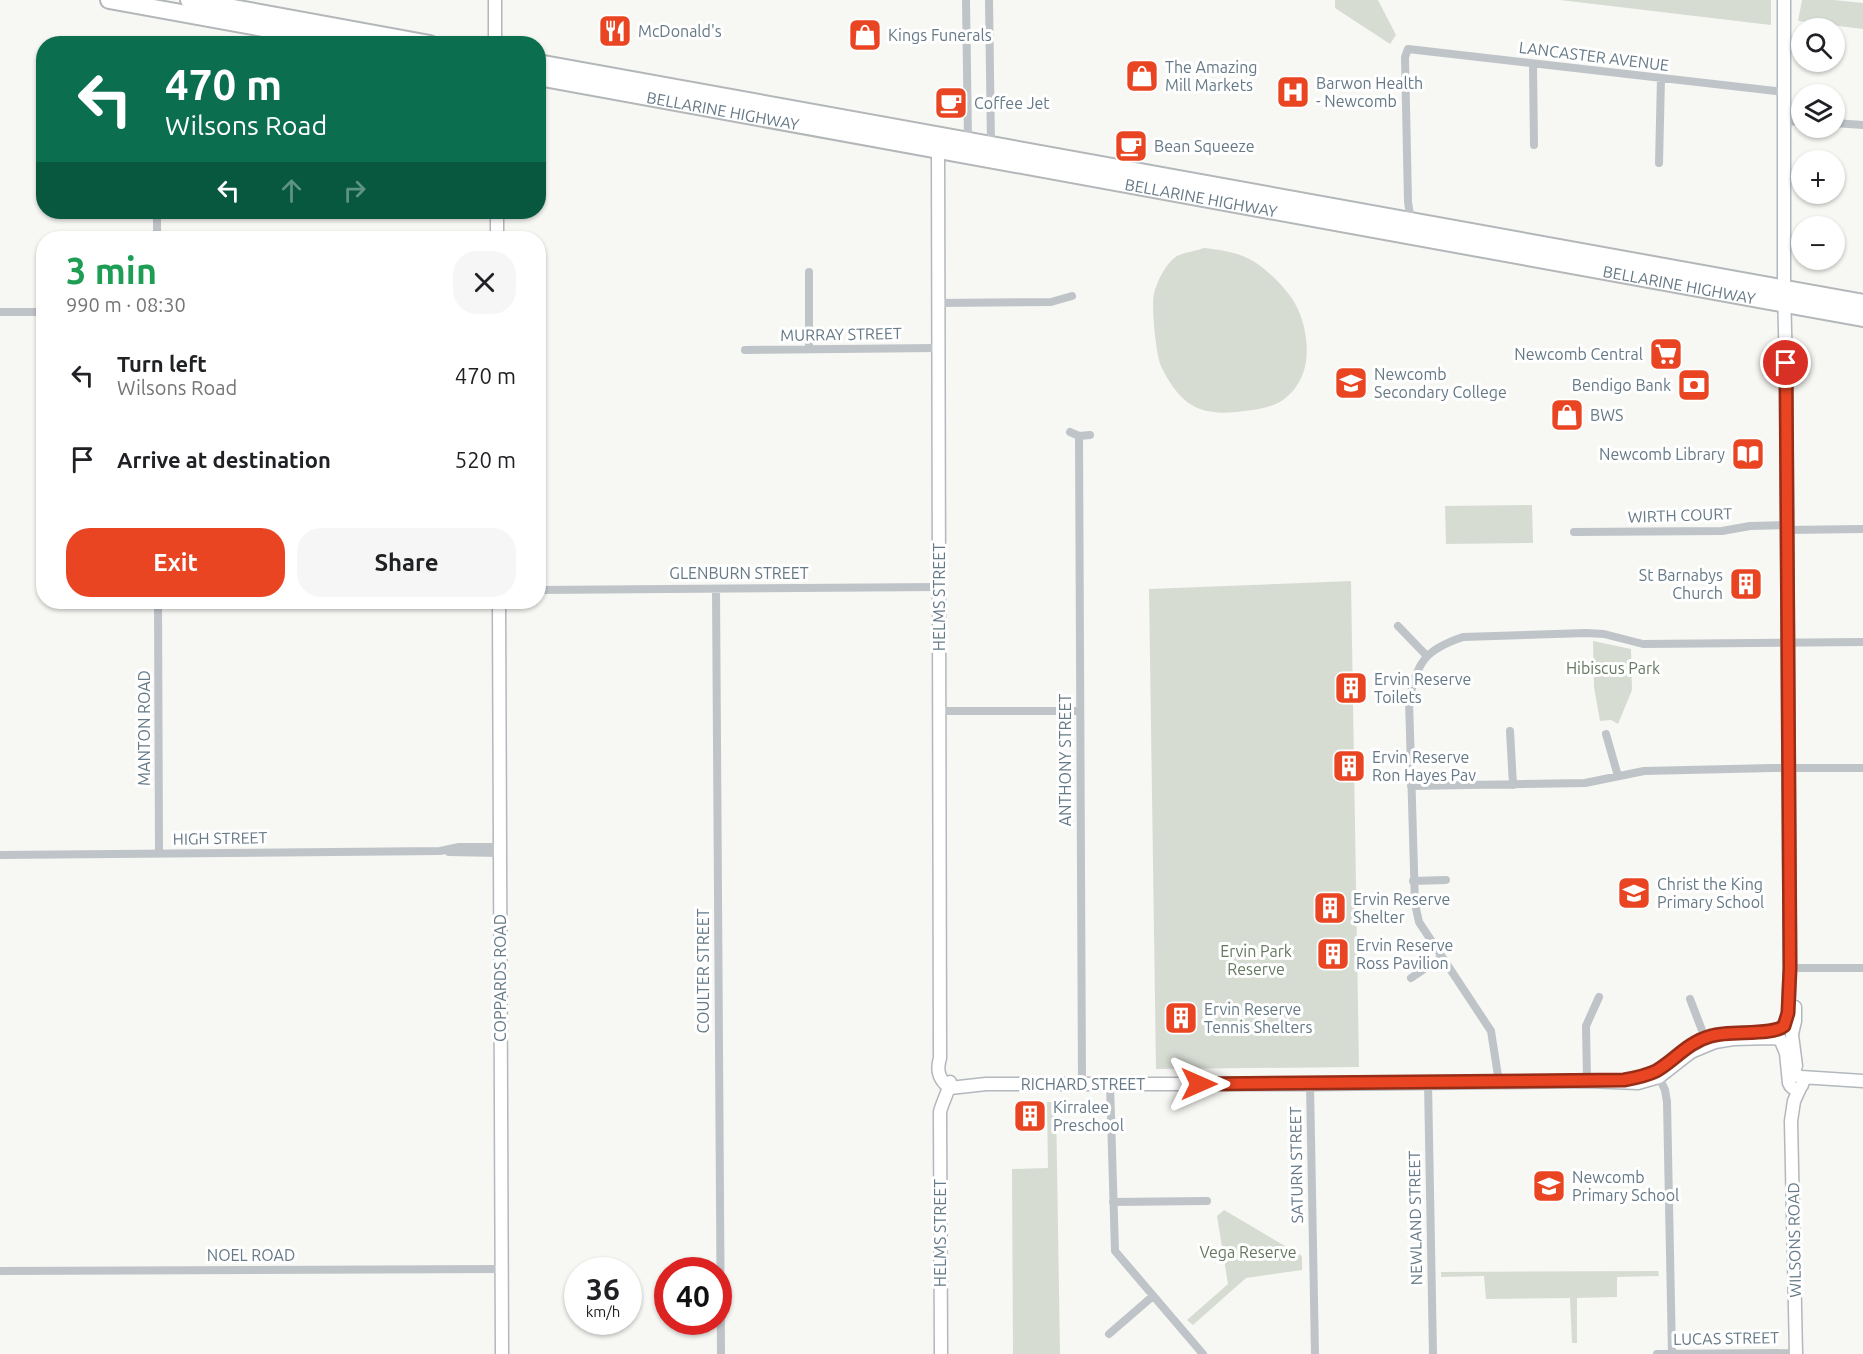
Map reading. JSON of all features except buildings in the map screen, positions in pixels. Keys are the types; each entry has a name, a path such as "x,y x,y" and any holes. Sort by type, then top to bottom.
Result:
{"highway":[{"path":"109,0 308,36"},
{"path":"189,0 386,36"},
{"name":"BELLARINE HIGHWAY","path":"546,65 938,143 968,141 1411,221 1784,296 1863,318"},
{"name":"BELLARINE HIGHWAY","path":"546,79 938,143 1784,296 1863,303"}],"street":[{"path":"495,0 495,36"},
{"path":"966,0 968,141"},
{"path":"988,0 991,145"},
{"name":"WILSONS ROAD","path":"1784,0 1784,296 1790,968 1785,1034 1786,1053 1797,1082 1786,1101 1791,1125 1796,1354"},
{"name":"LANCASTER AVENUE","path":"1411,221 1408,202 1405,57 1408,50 1784,92"},
{"path":"1533,64 1534,144"},
{"path":"1659,163 1660,78"},
{"path":"1784,121 1791,121"},
{"path":"1845,124 1863,125"},
{"name":"HELMS STREET","path":"938,143 940,1058 947,1084 940,1112 941,1354"},
{"path":"809,272 809,349"},
{"path":"938,303 1051,302 1072,296"},
{"path":"0,312 36,312"},
{"name":"MURRAY STREET","path":"745,350 937,348"},
{"name":"ANTHONY STREET","path":"1082,1084 1080,711 1075,434 1090,435"},
{"name":"WIRTH COURT","path":"1574,532 1722,531 1750,526 1863,529"},
{"name":"GLENBURN STREET","path":"546,590 939,586"},
{"name":"COULTER STREET","path":"716,589 721,1354"},
{"name":"MANTON ROAD","path":"158,609 159,853"},
{"name":"COPPARDS ROAD","path":"499,609 502,1354"},
{"path":"1398,626 1426,655"},
{"path":"1499,1082 1496,1051 1491,1031 1419,922 1415,904 1409,700 1415,675 1426,655 1445,643 1463,637 1586,633 1604,634 1643,644 1863,642"},
{"path":"939,711 1080,711"},
{"path":"1510,731 1513,785"},
{"path":"1606,734 1618,776"},
{"path":"1411,786 1585,783 1644,771 1863,768"},
{"name":"HIGH STREET","path":"0,855 440,850 459,854 499,850"},
{"path":"1413,881 1446,880"},
{"path":"1411,978 1442,957"},
{"path":"1790,968 1863,968"},
{"path":"1587,1081 1586,1026 1599,997"},
{"path":"1690,999 1706,1041"},
{"name":"RICHARD STREET","path":"947,1084 1587,1081 1638,1083 1657,1074 1706,1041 1772,1038 1785,1034"},
{"path":"1657,1074 1665,1090 1667,1101 1672,1354"},
{"path":"1797,1082 1863,1081"},
{"name":"NEWLAND STREET","path":"1428,1083 1432,1354"},
{"path":"1110,1084 1115,1251 1203,1354"},
{"name":"SATURN STREET","path":"1310,1084 1315,1354"},
{"path":"1113,1202 1207,1200"},
{"name":"NOEL ROAD","path":"0,1270 501,1269"},
{"path":"1109,1334 1153,1296"},
{"name":"LUCAS STREET","path":"1657,1354 1796,1354"}],"green space":[{"path":"1335,0 1378,0 1396,35 1390,44 1335,8"},
{"path":"1560,0 1771,0 1771,25"},
{"path":"1802,0 1863,3 1863,29 1845,27 1845,18 1799,18"},
{"path":"1204,248 1233,253 1253,261 1277,281 1297,307 1306,337 1306,361 1299,382 1283,400 1259,409 1233,412 1205,411 1187,402 1176,391 1161,366 1157,352 1153,300 1157,284 1173,259 1183,253"},
{"path":"1532,505 1533,543 1446,544 1445,506"},
{"name":"Ervin Park Reserve","path":"1351,581 1359,1067 1156,1069 1149,589"},
{"name":"Hibiscus Park","path":"1593,641 1631,649 1632,690 1618,724 1611,720 1600,721 1594,687"},
{"path":"1047,1102 1056,1102 1060,1354 1013,1354 1012,1169 1048,1168"},
{"name":"Vega Reserve","path":"1224,1210 1302,1256 1302,1270 1246,1278 1193,1325 1187,1320 1228,1284 1217,1216"},
{"path":"1658,1271 1659,1276 1617,1277 1617,1297 1577,1298 1577,1343 1572,1343 1570,1298 1486,1299 1484,1276 1441,1277 1441,1272"}],"place":[{"name":"McDonald's","path":"615,31"},
{"name":"Kings Funerals","path":"865,35"},
{"name":"The Amazing Mill Markets","path":"1142,76"},
{"name":"Barwon Health - Newcomb","path":"1293,92"},
{"name":"Coffee Jet","path":"951,103"},
{"name":"Bean Squeeze","path":"1131,146"},
{"name":"Newcomb Central","path":"1666,354"},
{"name":"Newcomb Secondary College","path":"1351,383"},
{"name":"Bendigo Bank","path":"1694,385"},
{"name":"BWS","path":"1567,415"},
{"name":"Newcomb Library","path":"1748,454"},
{"name":"St Barnabys Church","path":"1746,584"},
{"name":"Ervin Reserve Toilets","path":"1351,688"},
{"name":"Ervin Reserve Ron Hayes Pav","path":"1349,766"},
{"name":"Christ the King Primary School","path":"1634,893"},
{"name":"Ervin Reserve Shelter","path":"1330,908"},
{"name":"Ervin Reserve Ross Pavilion","path":"1333,954"},
{"name":"Ervin Reserve Tennis Shelters","path":"1181,1018"},
{"name":"Kirralee Preschool","path":"1030,1116"},
{"name":"Newcomb Primary School","path":"1549,1186"}],"route":[{"path":"1199,1084 1624,1080 1655,1071 1689,1045 1708,1036 1728,1032 1772,1031 1784,1026 1788,1013 1790,968 1786,363"}]}
